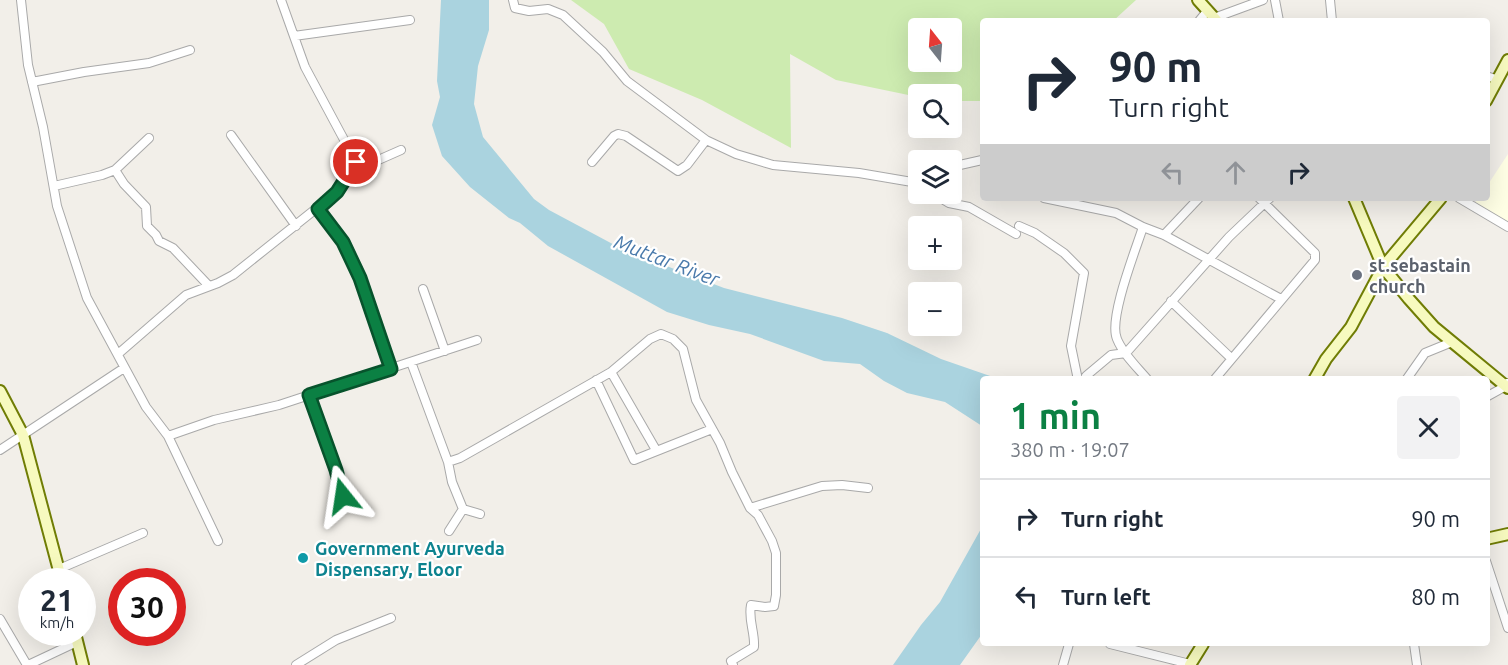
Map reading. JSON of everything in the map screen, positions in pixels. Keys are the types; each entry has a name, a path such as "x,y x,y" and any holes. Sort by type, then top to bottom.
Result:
{"main road":[{"path":"1198,0 1213,16"},
{"path":"1492,77 1508,60"},
{"path":"1355,201 1383,267 1434,327 1507,385"},
{"path":"1316,376 1326,359 1351,327 1383,267 1438,201"},
{"path":"0,391 23,435 59,568"},
{"path":"1490,538 1508,534"},
{"path":"78,646 83,665"},
{"path":"1190,665 1202,646"}],"street":[{"path":"21,0 28,65 43,127 57,206 87,298 146,407 168,436 218,541"},
{"path":"281,0 305,67 356,162 367,165 401,150"},
{"path":"513,0 515,8 529,11 548,9 563,15 603,52 627,81 706,140 736,154 773,165 859,173 908,181"},
{"path":"1213,16 1263,0"},
{"path":"1275,0 1278,18"},
{"path":"1330,0 1332,18"},
{"path":"294,36 410,20"},
{"path":"32,82 149,63 190,50"},
{"path":"592,162 618,134 626,136 678,171 687,165 706,140"},
{"path":"231,135 297,226"},
{"path":"54,186 115,170 149,138"},
{"path":"962,165 980,160"},
{"path":"118,354 186,295 233,275 297,226 337,192 356,162"},
{"path":"115,170 124,184 146,207 147,226 159,241 173,248 209,286"},
{"path":"1057,201 1082,207 1106,209 1164,235 1281,299"},
{"path":"1164,235 1196,201"},
{"path":"1086,376 1111,355 1126,353 1263,201"},
{"path":"1217,376 1315,260 1315,253 1265,201"},
{"path":"1464,201 1508,227"},
{"path":"954,204 969,207 1017,230 1035,234 1064,254 1084,273 1071,346 1077,376"},
{"path":"318,209 343,242 360,278 391,369"},
{"path":"1143,227 1122,291 1115,324 1116,338 1145,376"},
{"path":"423,289 445,351"},
{"path":"1171,301 1232,358"},
{"path":"448,462 460,458 610,372 650,339 661,334 673,339 683,349 696,400 720,443 750,508 758,515 772,541 776,554 774,606 751,605 748,615 755,637 753,647 731,661 733,665"},
{"path":"168,436 214,420 279,405 477,340"},
{"path":"1409,376 1425,353 1452,342"},
{"path":"411,362 448,462 452,482 462,509"},
{"path":"0,450 124,368"},
{"path":"610,372 656,450"},
{"path":"596,380 634,460 712,429"},
{"path":"1490,395 1507,385"},
{"path":"309,395 343,496"},
{"path":"750,508 822,486 842,485 868,488"},
{"path":"462,509 480,514"},
{"path":"449,531 462,509"},
{"path":"61,568 143,533"},
{"path":"1490,573 1508,628"},
{"path":"296,665 336,640 391,618"},
{"path":"0,619 28,665 61,646"},
{"path":"1064,665 1069,646"},
{"path":"1118,646 1190,665"},
{"path":"1414,646 1417,665"}],"shaded area":[{"path":"1508,154 1508,222 1473,206 1476,201 1490,201 1490,181"}],"green space":[{"path":"571,0 1136,0 1116,18 980,18 980,101 962,101 962,84 908,84 908,95 836,80 790,54 791,148 702,100 629,69 604,24"}],"water":[{"path":"441,0 489,0 489,30 478,66 474,104 483,137 534,199 549,210 622,249 724,288 842,318 887,333 941,359 990,376 980,376 980,425 945,402 907,393 884,381 860,364 824,361 750,334 709,325 667,312 548,246 470,187 442,156 432,125 440,97 437,81"},
{"path":"980,531 980,637 960,665 893,665 940,602"}],"place":[{"name":"st.sebastain church","path":"1357,275"},
{"name":"Government Ayurveda Dispensary, Eloor","path":"303,558"}],"route":[{"path":"343,496 309,395 391,369 360,278 343,242 318,209 337,192 356,162"}],"water label":[{"name":"Muttar River","path":"667,260"}]}
